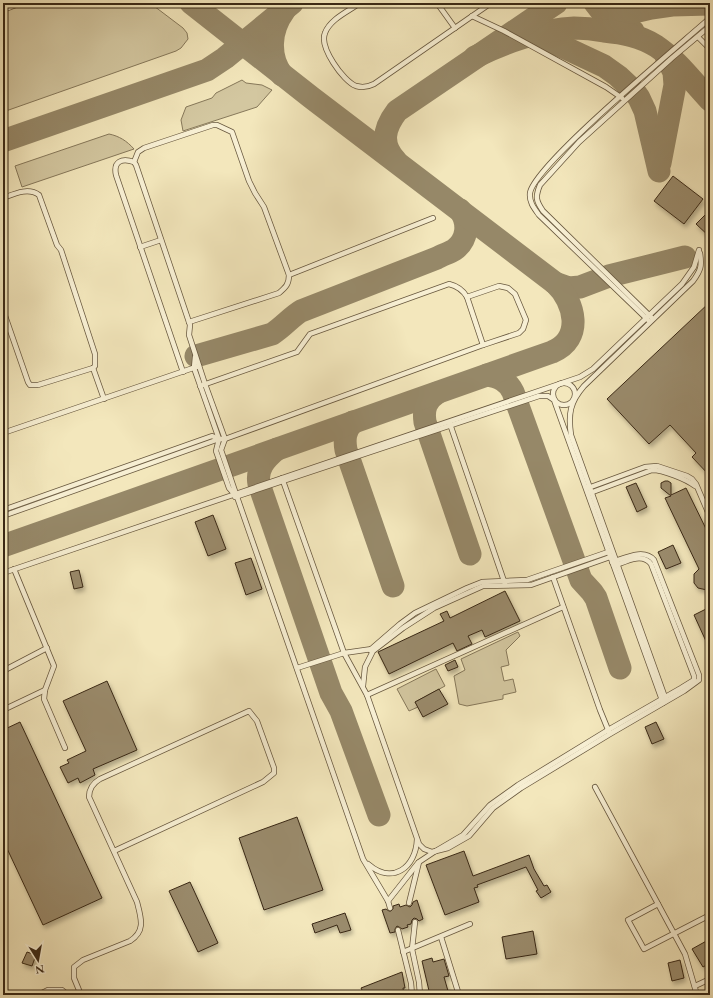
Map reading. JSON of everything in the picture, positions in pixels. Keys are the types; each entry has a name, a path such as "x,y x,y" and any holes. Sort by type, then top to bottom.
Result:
{"lane":[{"path":"3,10 21,3"},
{"path":"360,3 331,23 326,30 324,39 327,52 345,77 350,82 360,87 374,84 491,3"},
{"path":"437,3 455,28"},
{"path":"472,16 504,31 606,88 622,99"},
{"path":"652,321 543,211 537,202 536,194 540,185 579,142 622,99 710,18"},
{"path":"622,99 710,26"},
{"path":"698,37 710,49"},
{"path":"189,322 278,293 286,287 289,282 289,275 264,207 249,181 232,132 217,125 213,125 144,148 138,152 134,162 190,325 189,335 199,366 202,385 219,439 216,451 229,488 236,495"},
{"path":"134,162 128,160 123,161 116,164 114,168 182,372"},
{"path":"3,198 28,191 36,192 39,195 57,245 61,250 95,354 96,362 93,368 104,399"},
{"path":"289,275 434,218"},
{"path":"140,247 161,240"},
{"path":"3,573 227,497 538,396 548,396 559,404 566,405 570,403 584,386 693,281 699,273 702,264 699,250 694,267 682,284 588,373 450,424"},
{"path":"694,267 699,273"},
{"path":"202,385 297,352 310,334 449,284 464,292 467,297 484,346"},
{"path":"3,516 219,439 225,439 484,346 519,333 524,328 526,320 515,294 508,288 499,286 467,297"},
{"path":"3,310 30,385 38,385 93,368"},
{"path":"196,356 194,368 225,439 221,450 363,859 388,901 390,908"},
{"path":"3,433 199,366"},
{"path":"589,490 571,435 570,412 574,397 574,389 572,386 561,383 555,386 553,390 552,393 554,400 589,490 664,700"},
{"path":"450,424 505,583"},
{"path":"3,510 212,436 219,439"},
{"path":"589,490 648,470 653,470 685,480 698,488 710,517"},
{"path":"283,480 344,653 363,686 417,838 423,848 434,852"},
{"path":"365,668 373,651 418,617 448,602 483,586 527,580 611,551"},
{"path":"363,686 365,668 371,649 400,624 415,613 431,605 482,582 531,585 553,577 614,561 642,557 648,559 651,564 694,676 694,680 664,700 518,785 490,805 463,835 419,862 401,870 389,873 372,868 363,859"},
{"path":"14,569 54,666 45,690 44,699 65,748"},
{"path":"553,577 609,732"},
{"path":"366,695 563,607"},
{"path":"297,668 344,653 371,649 381,645"},
{"path":"3,671 47,648"},
{"path":"3,710 45,690"},
{"path":"81,995 74,978 74,967 83,960 130,942 136,938 141,930 141,919 137,902 89,797 89,790 94,782 248,712 253,715 257,721 274,768 274,774 270,778 114,851"},
{"path":"595,787 685,954 697,995"},
{"path":"401,870 412,860 416,849 417,838"},
{"path":"388,901 419,862"},
{"path":"409,903 419,862"},
{"path":"658,904 628,920 644,949 710,915"},
{"path":"415,922 412,949 419,982 420,995"},
{"path":"403,952 470,924"},
{"path":"398,930 411,983 412,995"},
{"path":"441,936 459,995"},
{"path":"695,986 710,979"},
{"path":"38,995 48,990 62,990 68,995"}],"shaded area":[{"path":"3,3 150,3 183,28 187,33 188,39 181,48 176,51 3,112"},
{"path":"242,80 246,83 262,85 272,90 257,107 183,131 181,120 186,107 212,98 216,93"},
{"path":"109,134 123,139 134,149 22,187 15,166"},
{"path":"518,632 520,636 506,650 509,665 501,667 504,681 513,679 516,692 503,695 503,699 467,706 459,704 454,676 465,670 461,659"},
{"path":"436,669 445,686 415,702 418,707 409,711 397,689"}],"building":[{"path":"673,176 703,199 684,224 654,201"},
{"path":"710,210 710,237 696,224"},
{"path":"710,302 710,476 692,457 696,453 670,425 649,444 607,399"},
{"path":"665,481 671,483 671,495 686,488 710,537 710,589 707,590 698,588 694,583 694,574 699,569 665,498 671,496 661,488 661,483"},
{"path":"636,483 647,507 637,512 626,487"},
{"path":"213,515 226,549 208,556 195,522"},
{"path":"673,545 681,563 666,569 658,552"},
{"path":"251,558 262,589 246,595 235,563"},
{"path":"79,570 83,587 74,589 70,572"},
{"path":"505,591 520,621 485,637 482,630 468,636 472,644 457,651 453,643 389,674 378,652 444,621 440,614 447,611 450,618"},
{"path":"710,607 710,650 694,615"},
{"path":"455,660 458,667 448,671 445,665"},
{"path":"107,681 137,750 93,769 95,775 80,783 78,778 68,783 60,767 69,763 67,760 86,751 63,701"},
{"path":"439,689 448,704 423,717 415,702"},
{"path":"20,722 102,898 43,925 3,840 3,730"},
{"path":"656,722 664,739 652,744 645,727"},
{"path":"297,817 323,890 264,910 239,838"},
{"path":"464,851 473,876 529,855 534,869 544,886 547,885 551,892 541,898 536,891 538,890 526,867 477,885 478,887 474,888 479,902 445,915 426,865"},
{"path":"190,882 218,943 198,952 169,891"},
{"path":"417,900 423,919 419,921 414,918 411,924 407,925 408,927 402,929 397,926 395,932 390,933 382,910 386,909 391,911 393,906 399,904 400,907 406,905 410,907 413,902"},
{"path":"345,913 351,930 340,933 337,925 315,933 312,924"},
{"path":"533,931 537,954 506,959 502,937"},
{"path":"710,939 710,963 703,967 692,949"},
{"path":"27,952 36,955 32,966 22,963"},
{"path":"432,958 433,962 444,959 449,976 444,977 448,991 435,995 430,995 422,961"},
{"path":"680,960 684,978 672,981 668,963"},
{"path":"402,972 405,988 403,988 404,995 352,995 362,990 361,988"}],"taxiway":[{"path":"3,546 552,352 562,346 569,338 573,320 571,310 562,291 555,283 312,98 191,3"},
{"path":"3,141 207,70 225,58 292,3"},
{"path":"396,161 388,148 386,136 389,124 397,111 556,3"},
{"path":"595,3 602,12 633,31"},
{"path":"604,19 651,8 672,5 710,4"},
{"path":"282,75 274,60 272,43 276,26 284,11"},
{"path":"475,57 523,38 562,29 585,28 625,34 638,37 664,52 678,64 710,100"},
{"path":"532,34 604,66 618,76 634,91 645,111 659,171"},
{"path":"660,163 675,85 674,72 666,56"},
{"path":"196,356 272,334 301,311 454,250 459,246 466,231 465,220 460,210"},
{"path":"555,283 569,288 580,287 609,276 685,257"},
{"path":"487,375 503,380 509,385 513,392 581,580 596,598 620,668"},
{"path":"437,393 426,405 424,413 425,422 470,554"},
{"path":"353,422 348,428 346,435 346,450 393,586"},
{"path":"277,449 262,465 258,479 259,484 331,693 341,711 379,815"}]}
